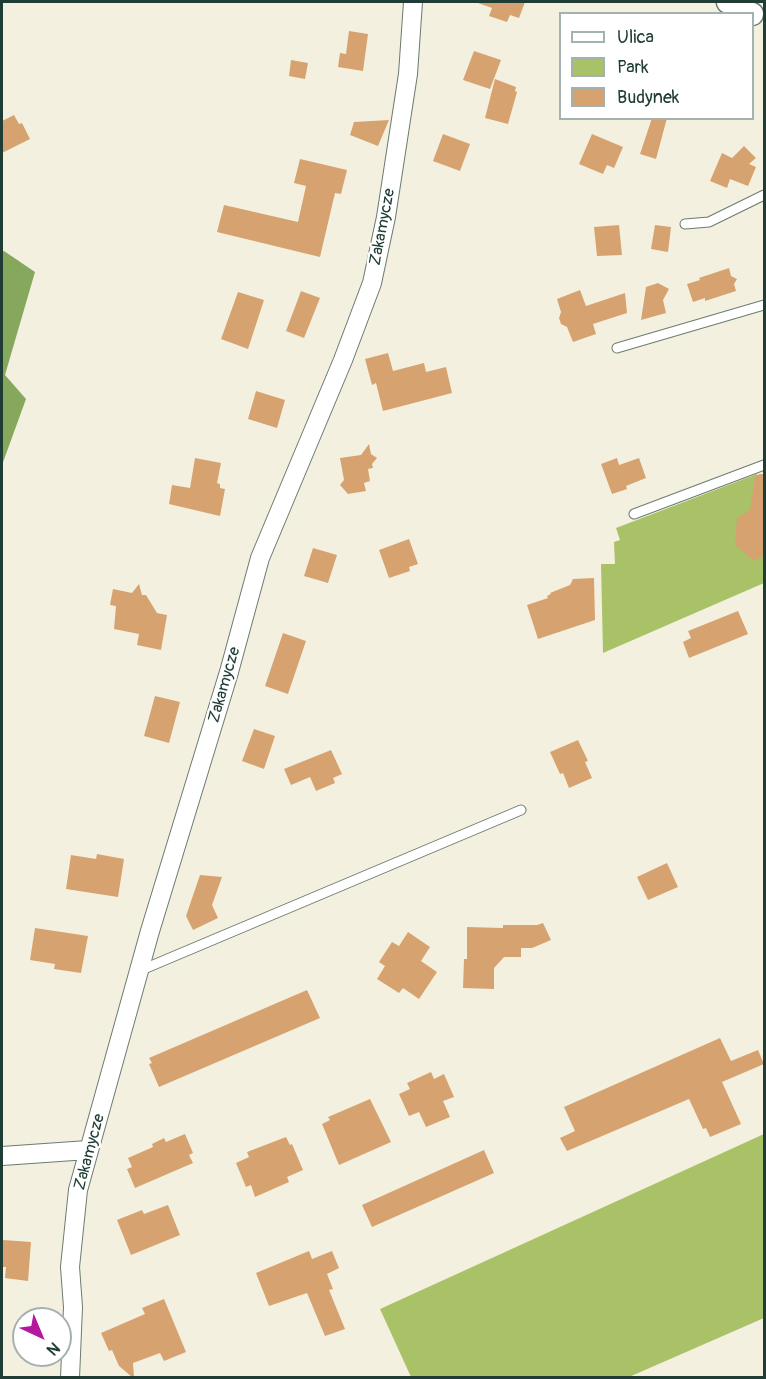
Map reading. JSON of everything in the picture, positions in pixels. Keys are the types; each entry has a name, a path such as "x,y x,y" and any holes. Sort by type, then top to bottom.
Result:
{"street":[{"name":"Zakamycze","path":"70,1377 73,1307 70,1267 78,1190 139,971 229,672 260,558 372,283 386,217 408,74 413,2"},
{"path":"728,2 748,12"},
{"path":"2,1156 88,1150"}],"lane":[{"path":"685,224 709,222 765,195"},
{"path":"617,348 765,305"},
{"path":"634,514 765,465"},
{"path":"139,971 520,810"}],"green space":[{"path":"4,251 35,272 5,375 26,399 2,465 2,252"},
{"path":"757,474 764,551 764,583 603,653 601,564 615,564 614,542 620,540 616,528"},
{"path":"764,1134 764,1318 629,1377 411,1377 380,1309"}],"building":[{"path":"478,2 525,2 519,18 510,15 507,22 489,16 492,8"},
{"path":"349,31 368,34 363,71 338,67 340,53 346,54"},
{"path":"474,51 501,60 490,89 463,80"},
{"path":"291,60 308,63 305,79 289,76"},
{"path":"495,79 516,87 517,92 508,124 485,118"},
{"path":"14,115 19,124 22,123 30,139 2,153 2,121"},
{"path":"389,120 378,146 350,135 354,122"},
{"path":"651,120 666,120 656,159 640,154"},
{"path":"443,134 470,144 460,171 433,161"},
{"path":"592,134 623,147 614,168 607,165 603,174 579,164"},
{"path":"744,146 756,158 749,164 756,167 748,186 730,179 727,188 710,181 722,153 732,158"},
{"path":"300,159 347,170 341,194 335,193 320,257 217,232 224,205 298,222 306,186 294,183"},
{"path":"619,225 622,255 597,256 594,227"},
{"path":"655,225 671,227 668,252 651,249"},
{"path":"729,268 731,276 737,279 734,284 736,291 705,301 705,298 693,302 687,284"},
{"path":"658,283 669,289 663,300 666,313 641,320 646,287"},
{"path":"580,290 586,306 625,293 627,313 593,324 596,334 573,342 567,327 561,324 559,318 561,312 557,299"},
{"path":"301,291 320,298 304,338 286,331"},
{"path":"238,292 264,300 248,349 221,339"},
{"path":"388,353 393,371 424,363 426,372 446,367 452,393 383,411 376,383 372,385 365,359"},
{"path":"256,391 285,400 277,428 248,419"},
{"path":"369,444 371,454 377,458 372,464 373,468 368,469 370,481 364,483 366,491 348,494 340,485 344,480 340,458 361,455"},
{"path":"195,458 221,463 217,483 220,484 220,488 225,489 220,516 169,504 172,485 190,488"},
{"path":"617,458 619,465 639,458 646,478 626,486 627,489 612,494 601,464"},
{"path":"765,474 765,555 754,561 735,545 737,518 750,510 755,476"},
{"path":"409,539 418,564 409,567 410,571 389,578 379,550"},
{"path":"313,548 337,555 328,583 304,576"},
{"path":"594,578 595,620 538,639 527,605 548,598 550,593 570,585 573,579"},
{"path":"139,584 142,595 146,595 157,613 167,615 161,650 137,645 139,634 114,629 116,606 110,605 113,589 132,593"},
{"path":"738,611 748,634 689,658 683,642 691,638 688,631"},
{"path":"283,633 306,641 288,694 265,686"},
{"path":"155,696 180,702 169,743 144,736"},
{"path":"254,729 275,736 264,769 242,761"},
{"path":"578,740 588,761 585,762 592,778 569,788 550,752"},
{"path":"331,750 342,774 333,778 335,783 316,791 310,777 291,785 284,769"},
{"path":"97,854 124,859 118,897 66,889 71,855 96,859"},
{"path":"667,863 678,887 648,900 637,877"},
{"path":"200,875 222,877 212,905 218,918 193,930 186,916"},
{"path":"543,923 551,940 532,948 521,948 521,957 504,957 494,968 494,989 463,988 464,959 467,959 467,927 503,928 503,925"},
{"path":"35,928 88,936 81,973 54,969 55,964 30,960"},
{"path":"408,932 430,947 421,961 437,972 419,999 403,988 399,993 377,979 385,966 379,962 392,942 399,946"},
{"path":"307,990 320,1018 159,1087 149,1064 152,1063 149,1058"},
{"path":"720,1038 731,1061 758,1050 764,1064 722,1082 741,1124 710,1137 706,1128 703,1129 689,1099 567,1151 560,1138 575,1131 564,1107"},
{"path":"431,1072 434,1079 444,1074 454,1097 443,1101 450,1117 426,1127 419,1112 409,1116 399,1094 410,1089 407,1083"},
{"path":"370,1099 391,1142 339,1165 322,1124 330,1120 328,1117"},
{"path":"185,1134 193,1153 189,1155 193,1163 135,1188 127,1169 132,1167 128,1158 153,1147 152,1144 164,1138 166,1142"},
{"path":"286,1137 290,1145 292,1144 303,1170 287,1177 289,1182 255,1197 251,1185 246,1187 236,1163 249,1157 247,1152"},
{"path":"484,1150 494,1173 372,1227 362,1205"},
{"path":"168,1205 180,1235 131,1255 117,1220 142,1210 144,1214"},
{"path":"3,1240 31,1242 28,1281 5,1278 6,1267 2,1267"},
{"path":"309,1251 312,1259 332,1251 339,1268 327,1274 333,1289 329,1290 345,1329 325,1336 307,1293 269,1306 256,1273"},
{"path":"164,1299 186,1352 164,1361 160,1353 133,1363 134,1377 132,1377 119,1366 101,1333 145,1314 142,1308"}]}
